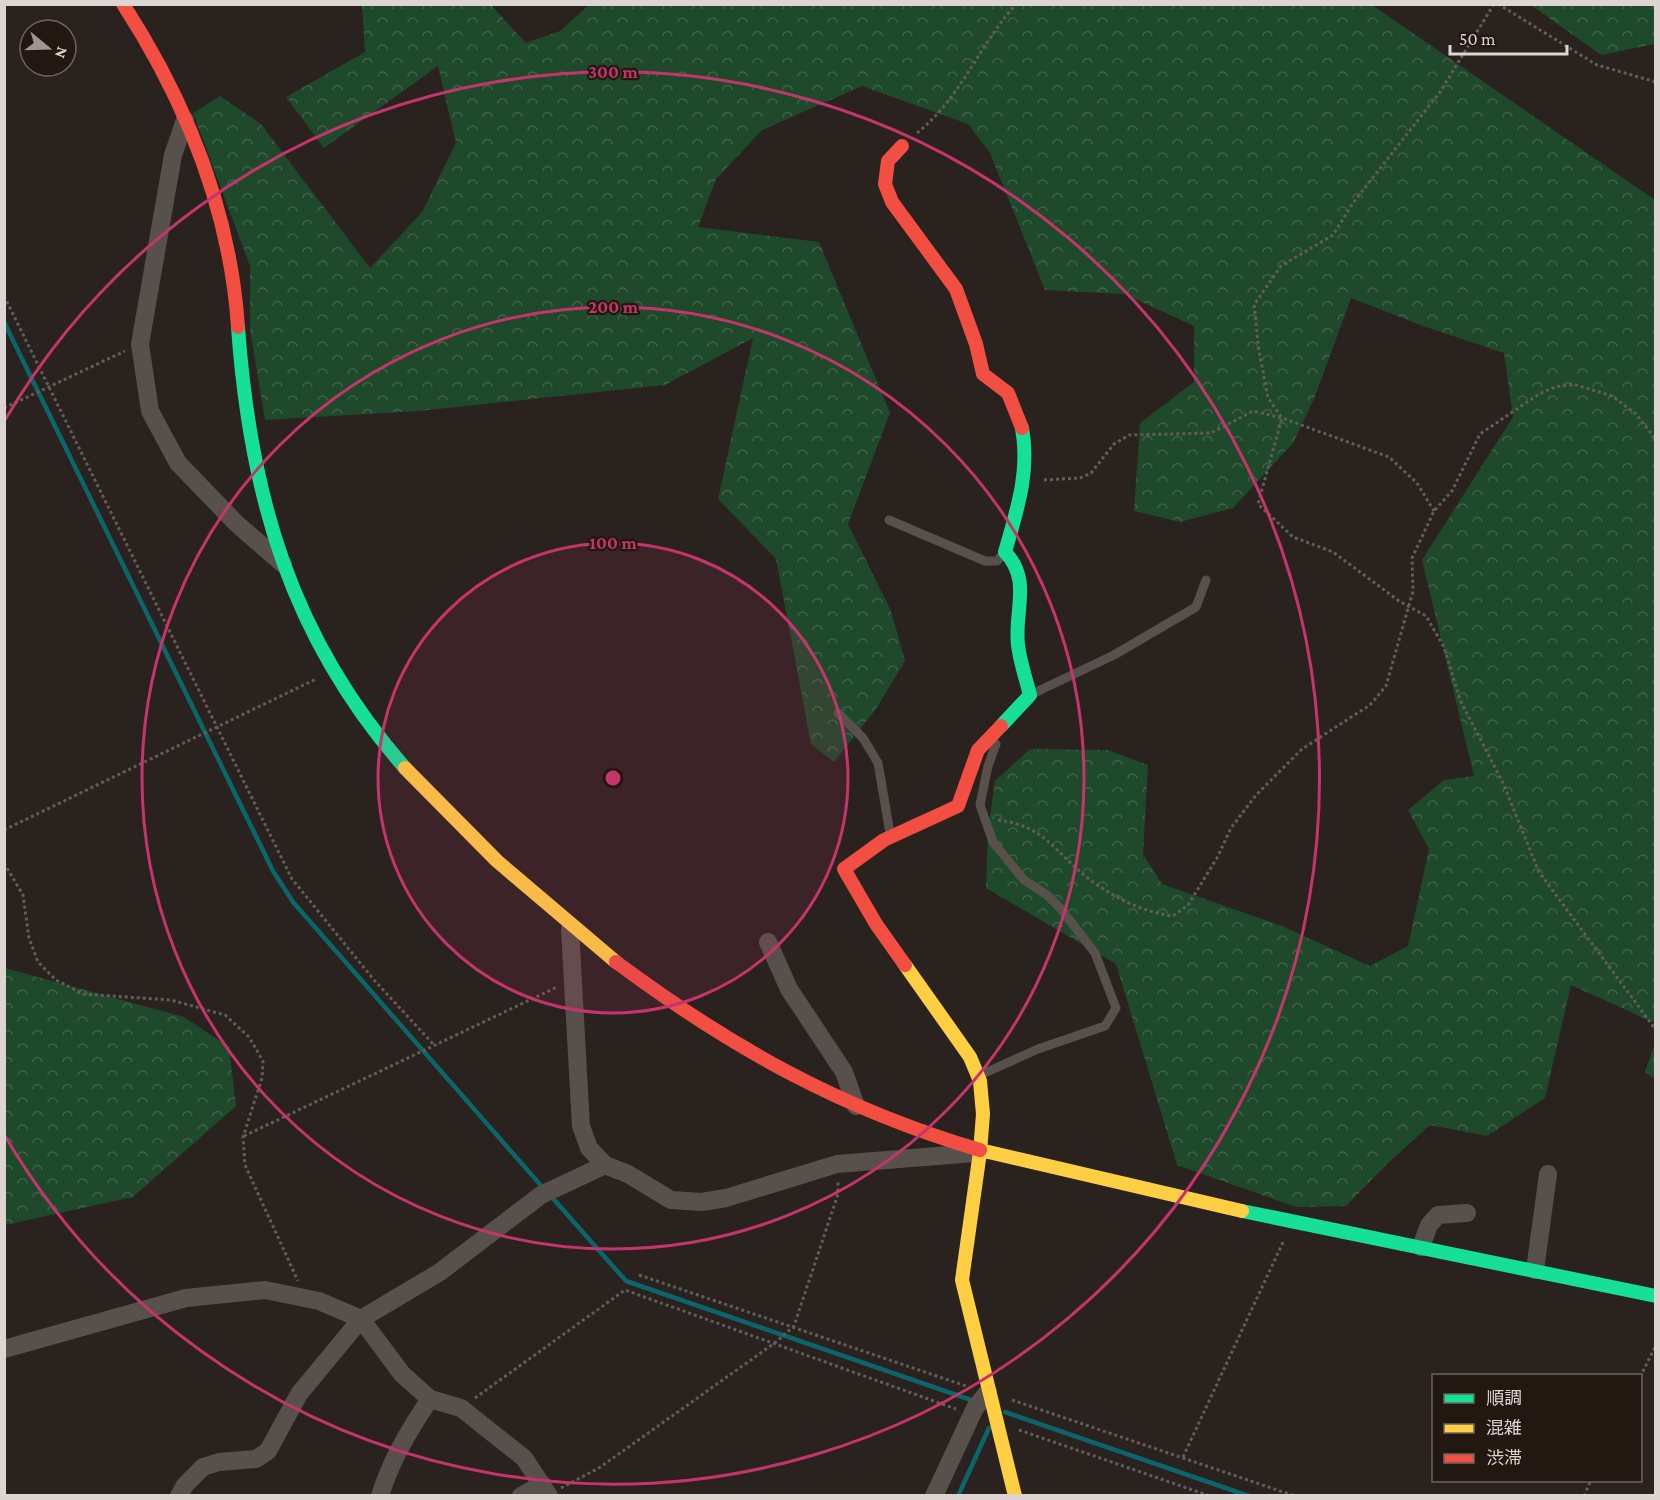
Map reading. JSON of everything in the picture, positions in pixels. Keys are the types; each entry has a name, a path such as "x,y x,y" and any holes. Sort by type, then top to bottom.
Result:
{"street":[{"path":"123,4 147,42 185,120 209,176 225,229 232,271 244,406 254,472 286,568 311,630 358,709 415,780 445,813 570,929 688,1015 824,1093 980,1152 1293,1222 1656,1296"},
{"path":"185,120 173,155 140,344 150,411 178,463 237,524 286,568"},
{"path":"902,146 888,161 885,184 892,202 956,289 976,344 983,374 1008,393 1022,426 1026,450 1024,482 1005,552 1014,559 1023,581 1018,644 1030,695 978,750 958,806 890,836 855,858 844,869 876,924 970,1057 978,1076 983,1114 962,1280 1015,1496"},
{"path":"570,929 581,1126 589,1148 605,1165 628,1174 671,1200 702,1202 726,1198 837,1164 980,1152"},
{"path":"768,942 789,989 844,1072 856,1106"},
{"path":"179,1496 185,1485 203,1467 219,1462 256,1459 268,1451 299,1394 361,1319 440,1272 542,1195 605,1165"},
{"path":"1535,1270 1548,1174"},
{"path":"1421,1247 1429,1225 1438,1215 1467,1213"},
{"path":"4,1349 186,1298 265,1290 319,1301 361,1319 402,1374 430,1399 461,1408 524,1458 546,1491 521,1496"},
{"path":"934,1496 972,1414 988,1392"},
{"path":"380,1496 388,1470 406,1434 430,1399"}],"lane":[{"path":"889,520 985,561 997,561 1005,552"},
{"path":"1030,695 1114,655 1196,607 1206,580"},
{"path":"838,713 863,738 879,764 890,836"},
{"path":"978,1076 1038,1049 1105,1026 1116,1008 1095,953 1054,902 1024,880 993,842 983,818 980,805 988,765 1003,724"}],"path":[{"path":"902,146 938,117 974,67 981,50 1016,4"},
{"path":"1282,418 1268,398 1258,351 1254,305 1281,266 1333,235 1353,203 1440,92 1496,4 1597,65 1656,82"},
{"path":"4,296 292,879 374,980 434,1045"},
{"path":"4,408 140,344"},
{"path":"983,818 1016,822 1031,827 1089,879 1137,908 1173,916 1188,904 1217,858 1231,828 1256,795 1302,749 1370,705 1386,686 1413,591 1412,558 1434,512 1452,491 1480,434 1519,406 1555,387 1574,384 1612,396 1636,414 1656,440"},
{"path":"1024,482 1080,478 1091,473 1114,444 1129,435 1211,433 1253,411 1282,418 1389,457 1417,483 1434,512"},
{"path":"1282,418 1258,504 1293,537 1333,552 1409,608 1426,616 1437,631 1460,700 1503,783 1539,872 1656,1030"},
{"path":"4,830 334,670"},
{"path":"4,863 23,895 29,938 39,962 56,980 83,994 171,1000 225,1016 249,1037 263,1061 262,1078 243,1137 245,1165 297,1280 319,1301"},
{"path":"243,1137 572,980"},
{"path":"546,1491 599,1468 776,1342 794,1326 838,1194 837,1164"},
{"path":"1183,1458 1293,1222"},
{"path":"639,1275 1295,1496"},
{"path":"461,1408 625,1290 776,1342 972,1414"},
{"path":"1642,1375 1656,1345"},
{"path":"996,1423 1210,1496"},
{"path":"1584,1496 1590,1482"}],"green space":[{"path":"590,4 1372,5 1655,200 1655,1023 1571,985 1545,1098 1487,1136 1430,1125 1346,1206 1296,1207 1177,1165 1116,964 986,888 988,830 995,781 1030,749 1108,750 1148,765 1143,854 1162,884 1282,926 1370,966 1408,946 1429,849 1408,810 1444,780 1474,776 1422,560 1513,417 1504,353 1423,326 1351,298 1314,399 1293,443 1233,508 1180,522 1134,511 1140,423 1194,382 1194,326 1124,294 1045,290 990,153 968,124 862,86 762,130 716,179 698,227 819,242 890,413 848,524 891,611 905,661 876,709 834,762 811,744 776,559 718,499 753,338 665,385 418,411 265,420 250,329 250,266 193,113 220,96 261,124 370,268 422,212 456,143 438,66 324,148 286,97 365,52 362,5 491,5 526,43 560,31"},
{"path":"1531,5 1655,5 1655,44 1601,55"},
{"path":"5,968 184,1017 229,1047 236,1106 133,1197 5,1225"},
{"path":"1655,1043 1656,1079 1645,1072"}],"waterway":[{"path":"4,322 273,871 293,902 544,1189"},
{"path":"550,1195 626,1281 974,1401"},
{"path":"1005,1412 1249,1496"},
{"path":"958,1496 989,1428"}],"traffic: fast":[{"path":"238,327 253,449 266,507 283,562 305,616 332,668 366,719 405,768"},
{"path":"1001,726 1030,695 1018,645 1020,585 1018,574 1005,552 1021,491 1024,460 1022,428"},
{"path":"1242,1211 1656,1296"}],"traffic: slow":[{"path":"405,768 497,861 616,962"},
{"path":"905,965 970,1057 980,1081 983,1114 980,1152 962,1280 1015,1496"},
{"path":"980,1150 1242,1211"}],"traffic: jam":[{"path":"123,4 167,80 202,158 226,241 238,327"},
{"path":"902,146 888,161 885,184 892,202 956,289 976,344 983,374 1008,393 1022,428"},
{"path":"905,965 876,924 844,869 884,840 958,806 978,750 1001,726"},
{"path":"616,962 702,1022 789,1073 881,1115 929,1134 980,1150"}]}
